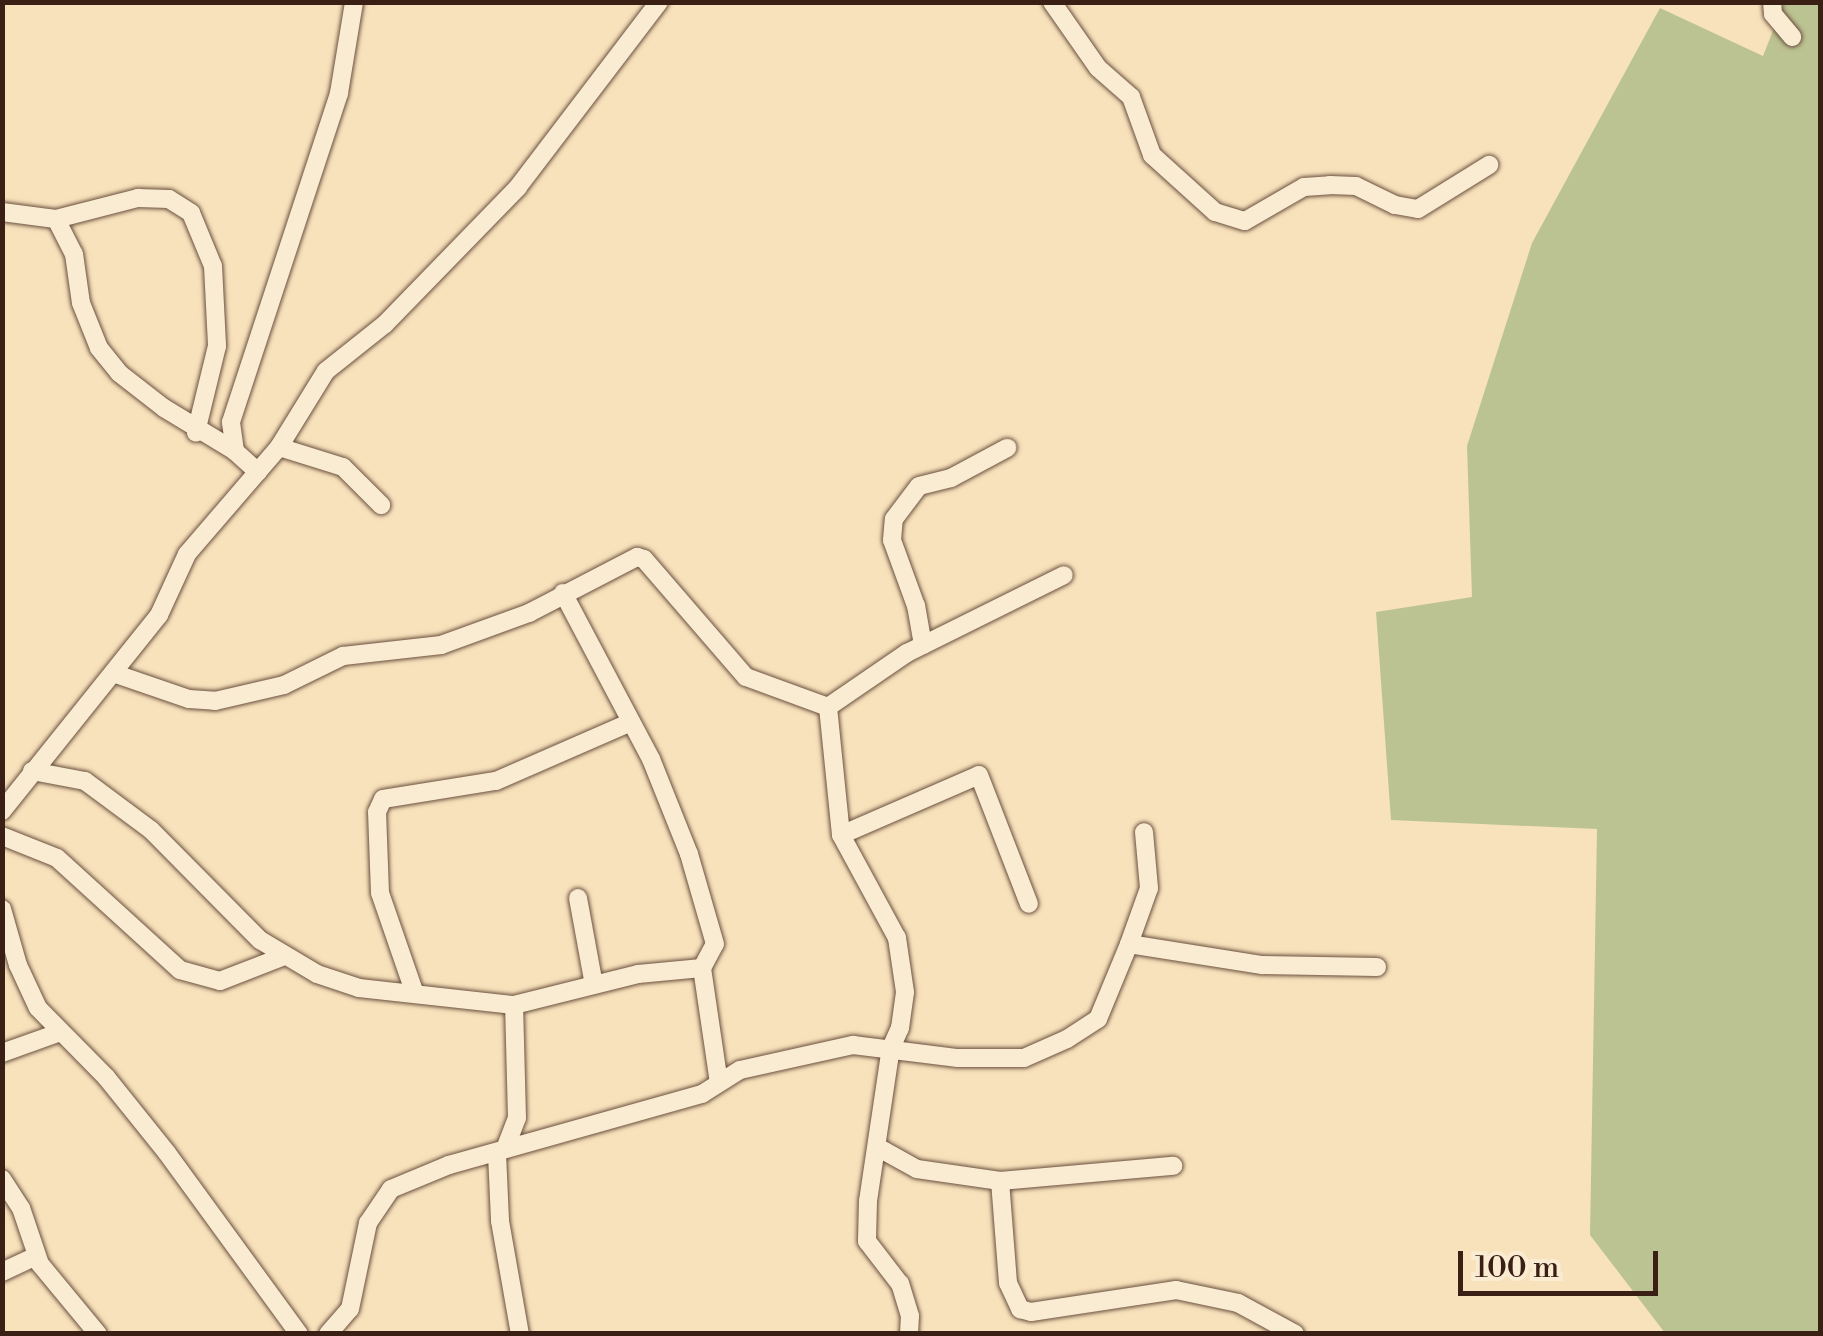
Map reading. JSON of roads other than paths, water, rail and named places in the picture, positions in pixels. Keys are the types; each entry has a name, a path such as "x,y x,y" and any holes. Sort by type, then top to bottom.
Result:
{"street":[{"path":"235,451 230,422 238,389 276,289 338,93 354,2"},
{"path":"2,811 159,615 187,554 279,447 326,372 384,324 518,186 659,2"},
{"path":"1052,2 1098,68 1131,97 1152,156 1215,212 1244,221 1304,187 1330,184 1356,186 1395,205 1418,209 1489,164"},
{"path":"1772,2 1774,14 1792,37"},
{"path":"2,212 56,219 138,198 168,199 192,213 213,266 217,346 196,432"},
{"path":"56,219 74,254 81,303 99,348 119,374 196,432 235,451 258,472"},
{"path":"279,447 343,467 381,506"},
{"path":"922,645 916,606 892,540 894,519 919,486 952,478 1007,448"},
{"path":"113,673 189,700 215,702 284,686 343,656 441,646 530,613 637,557 644,559 746,678 828,707"},
{"path":"828,707 922,645 1064,574"},
{"path":"563,593 650,759 690,854 715,944 702,968 719,1083"},
{"path":"828,707 841,835 897,938 905,992 900,1028 891,1048 868,1202 867,1241 900,1284 910,1316 909,1334"},
{"path":"415,994 380,893 377,812 383,800 496,781 629,723"},
{"path":"32,771 85,782 151,830 282,957 359,988 514,1005 638,974 702,968"},
{"path":"841,835 979,775 1028,904"},
{"path":"328,1334 350,1309 368,1223 391,1190 448,1165 702,1094 740,1070 853,1045 958,1058 1024,1058 1098,1019 1149,888 1144,832"},
{"path":"2,836 57,858 180,970 220,980 282,957"},
{"path":"578,898 594,985"},
{"path":"2,909 25,984 58,1034 106,1078 167,1153 299,1334"},
{"path":"1129,944 1262,966 1377,966"},
{"path":"514,1005 516,1118 501,1151 500,1221 520,1334"},
{"path":"2,1052 58,1034"},
{"path":"879,1148 917,1169 1000,1181 1173,1166"},
{"path":"2,1179 21,1208 36,1256 98,1334"},
{"path":"1000,1181 1008,1283 1020,1309 1030,1312 1176,1290 1238,1302 1295,1334"},
{"path":"2,1272 36,1256"}]}
